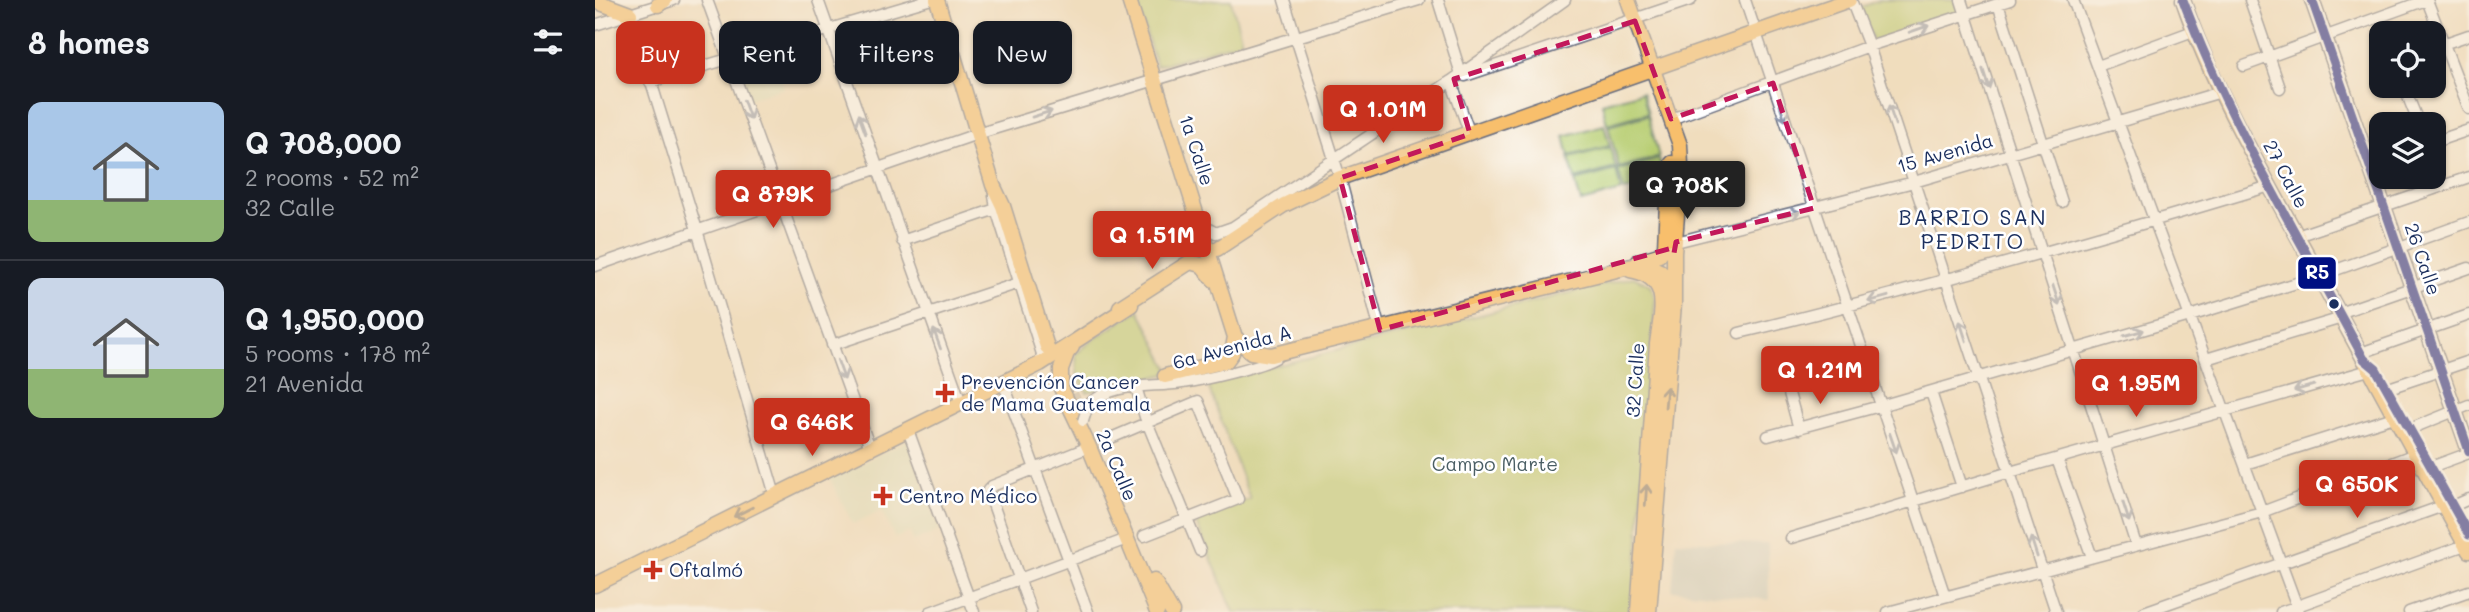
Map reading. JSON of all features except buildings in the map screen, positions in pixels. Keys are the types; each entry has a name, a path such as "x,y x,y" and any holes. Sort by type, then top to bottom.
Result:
{"main road":[{"path":"937,0 993,185 1003,206 1047,347"},
{"name":"1a Calle","path":"1129,0 1235,337"},
{"name":"32 Calle","path":"1628,0 1680,145 1681,157 1674,304 1649,612"},
{"path":"1217,249 1284,205 1340,178 1850,0"},
{"name":"26 Calle","path":"2312,0 2369,145"},
{"name":"27 Calle","path":"2184,1 2193,30 2221,92 2270,187 2415,454 2468,544"},
{"path":"599,6 629,7"},
{"name":"32 Calle","path":"1652,70 1672,153 1667,201"},
{"path":"1285,193 1328,178 1340,178"},
{"name":"26 Calle","path":"2381,189 2384,205 2441,371 2462,408 2469,452"},
{"path":"1667,201 1670,242 1675,247"},
{"path":"1380,330 1614,270 1656,256 1664,250 1667,201"},
{"path":"1040,363 1188,263 1202,265 1220,291"},
{"name":"32 Calle","path":"1614,270 1646,265 1657,268 1668,280 1674,304"},
{"name":"32 Calle","path":"1614,270 1645,274 1657,285 1662,299 1653,387 1638,612"},
{"path":"595,585 1040,363 1184,271"},
{"name":"6a Avenida A","path":"1286,352 1380,330"},
{"name":"2a Calle","path":"1083,337 1067,354 1060,377 1061,387 1157,612"},
{"path":"1235,337 1255,354 1267,356 1286,352"},
{"path":"1165,376 1226,361 1232,354 1235,337"},
{"name":"2a Calle","path":"1084,421 1165,612"},
{"path":"1154,581 1172,612"}],"street":[{"path":"595,25 629,7 674,0"},
{"path":"707,0 719,34"},
{"path":"818,0 961,403"},
{"path":"821,31 927,0"},
{"path":"1284,0 1340,178 1380,330"},
{"path":"595,266 977,134 1419,0"},
{"path":"1438,0 1470,134"},
{"path":"1199,219 1211,231 1224,232 1455,78 1565,0"},
{"path":"1455,78 1635,21 1691,0"},
{"path":"1745,0 1945,596"},
{"path":"1850,0 1869,46 2056,612"},
{"path":"1961,0 2136,545"},
{"path":"2073,0 2298,609"},
{"path":"2250,0 2280,88"},
{"path":"2244,66 2427,0 2435,21"},
{"path":"1671,119 1869,46 2004,2 2062,202"},
{"path":"2098,65 2193,30"},
{"path":"2446,43 2468,38"},
{"path":"2446,51 2468,102"},
{"path":"651,84 775,495"},
{"path":"737,84 870,448"},
{"name":"15 Avenida","path":"1675,247 2011,155 2221,92"},
{"path":"2446,138 2469,130"},
{"path":"2297,236 2469,177"},
{"path":"993,185 996,209 1042,354 1040,363"},
{"path":"1739,333 1946,280 2270,187"},
{"path":"902,241 996,209"},
{"path":"1768,436 1931,392 2190,316 2319,276 2469,222"},
{"path":"2206,359 2341,316 2469,268"},
{"path":"832,345 1019,283"},
{"path":"1791,538 2225,410 2365,361 2427,329 2469,315"},
{"name":"6a Avenida A","path":"1087,443 1084,421 1088,405 1100,396 1136,387 1182,383 1272,360 1286,352"},
{"name":"27 Calle","path":"2365,361 2376,369 2431,467 2448,506"},
{"path":"2386,388 2469,361"},
{"path":"1003,382 1088,612"},
{"path":"1787,386 1799,429"},
{"path":"1136,387 1147,422 1201,551"},
{"path":"1931,392 1962,486"},
{"path":"1111,438 1198,401 1238,499 1144,536"},
{"path":"2410,429 2462,408"},
{"path":"2245,464 2395,417"},
{"path":"908,430 974,612"},
{"path":"1031,612 988,490 1087,443"},
{"path":"2431,467 2469,452"},
{"path":"1888,612 2262,512 2415,454"},
{"path":"2057,459 2092,557"},
{"path":"2144,612 2469,499"},
{"path":"930,612 1127,539"},
{"path":"2281,612 2298,609 2468,544"},
{"path":"2409,612 2469,591"}],"highlighted area":[{"path":"1635,21 1671,119 1773,83 1814,208 1676,242 1674,253 1672,248 1380,330 1340,178 1470,134 1454,79"}],"shaded area":[{"path":"737,84 783,84 784,88 742,101"},
{"name":"Centro Médico","path":"908,440 940,531 913,541 910,532 895,538 881,510 853,524 830,479"},
{"path":"1676,541 1768,544 1769,600 1672,590"}],"green space":[{"path":"1136,0 1231,0 1242,41 1156,66"},
{"path":"1881,0 1955,0 1959,12 1873,42 1861,7"},
{"path":"1642,92 1648,113 1607,124 1602,103"},
{"path":"1648,115 1659,157 1619,168 1608,126"},
{"path":"1604,125 1610,146 1569,156 1564,136"},
{"path":"1610,147 1616,168 1575,179 1569,158"},
{"path":"1659,159 1664,180 1624,191 1618,170"},
{"path":"1616,170 1621,191 1581,202 1575,181"},
{"name":"Campo Marte","path":"1633,277 1651,285 1655,299 1634,612 1234,612 1195,521 1250,499 1207,383"},
{"path":"1139,310 1171,373 1087,392 1077,374 1076,354"}],"tunnel":[{"path":"1062,376 1085,421"}],"transit line":[{"name":"R5","path":"2183,0 2222,93 2267,182 2364,359 2376,369 2469,535"},
{"name":"R5","path":"2312,0 2469,451"}],"place":[{"name":"Prevención Cancer de Mama Guatemala","path":"945,393"},
{"name":"Centro Médico","path":"883,496"},
{"name":"Oftalmó","path":"653,570"}],"district":[{"name":"BARRIO SAN PEDRITO","path":"1973,230"}]}
